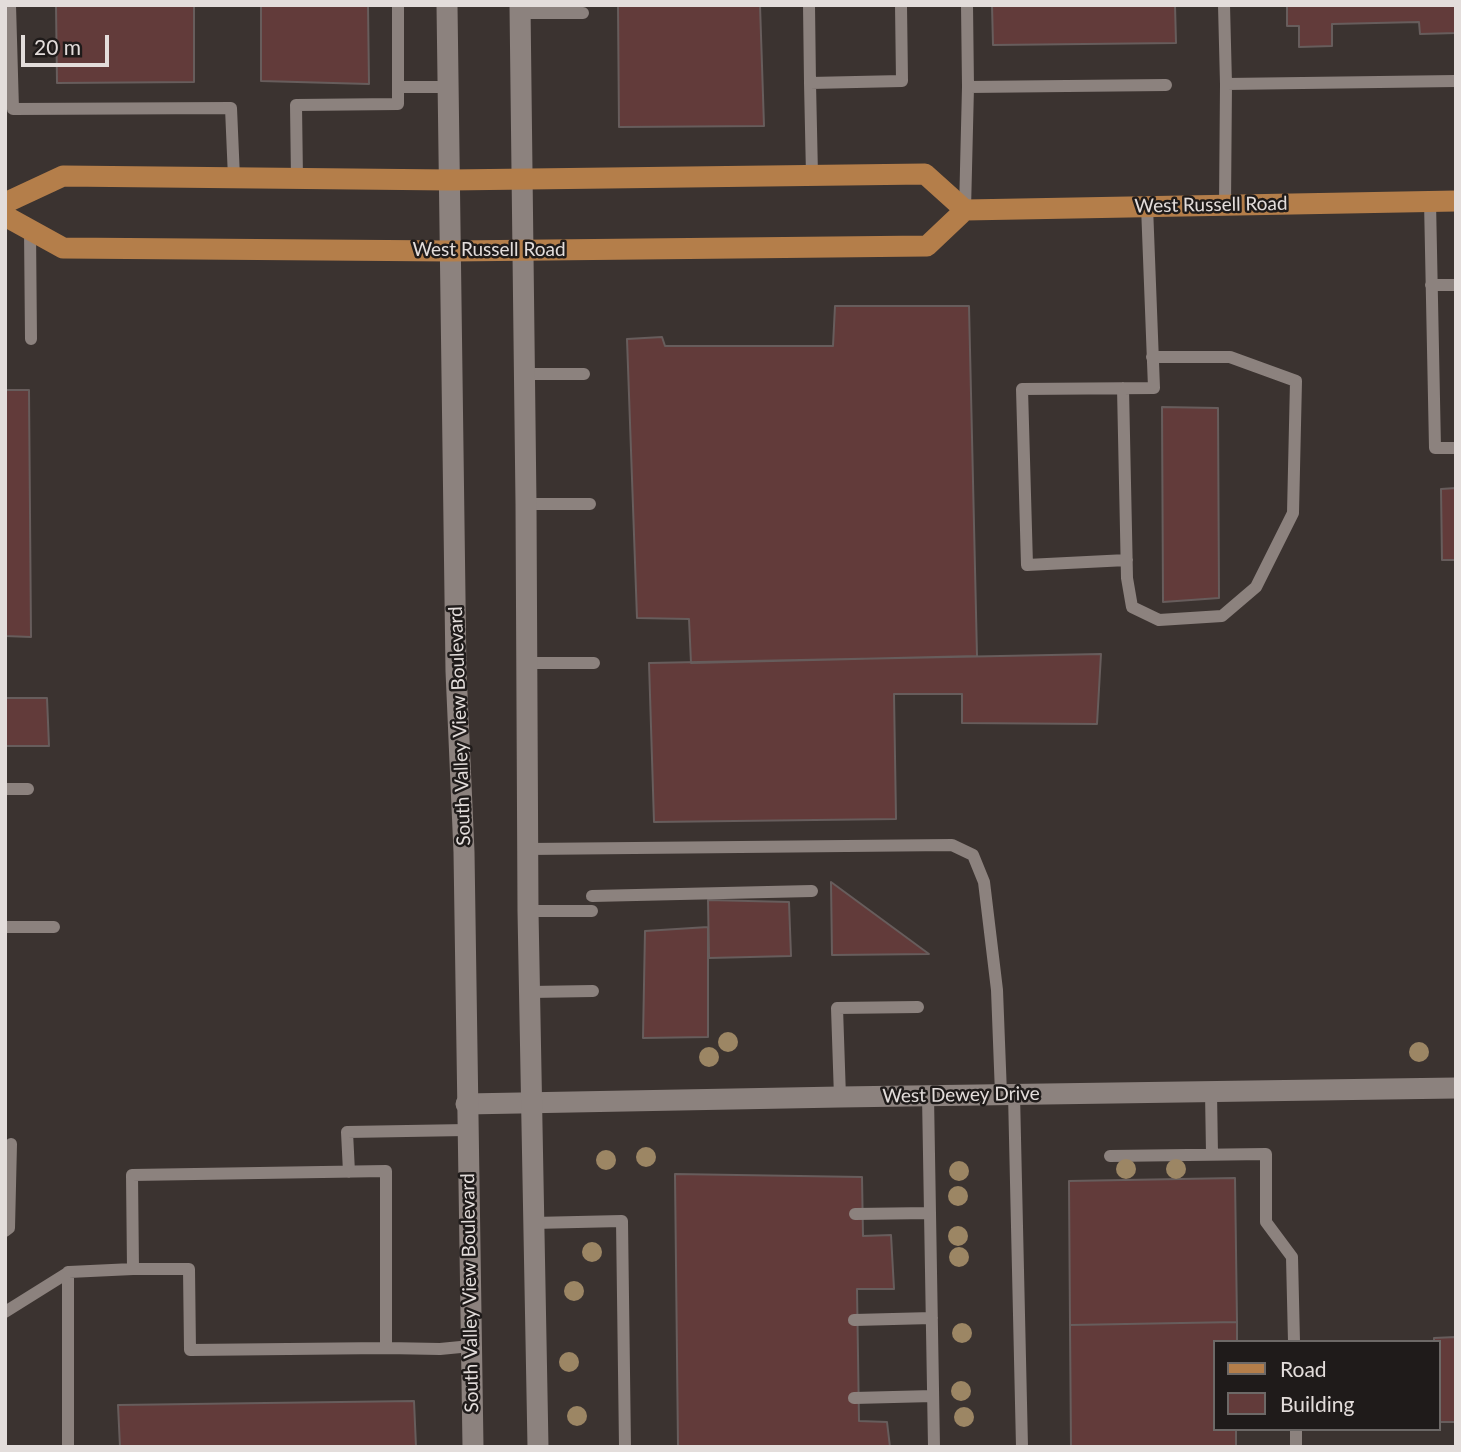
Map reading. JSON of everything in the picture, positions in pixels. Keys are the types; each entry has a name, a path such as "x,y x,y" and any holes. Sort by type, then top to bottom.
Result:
{"main road":[{"name":"South Valley View Boulevard","path":"447,5 456,671 464,852 473,1447"},
{"path":"520,9 528,911 538,1447"},
{"path":"5,203 63,176 450,180 925,174 965,210"},
{"path":"30,191 30,230"},
{"name":"West Russell Road","path":"5,216 63,248 523,251 927,246 965,210 1456,201"},
{"name":"West Dewey Drive","path":"466,1104 1456,1088"}],"lane":[{"path":"10,5 9,109 231,108 234,178"},
{"path":"297,179 296,105 398,104 398,5"},
{"path":"809,5 812,175"},
{"path":"810,83 902,81 901,5"},
{"path":"965,210 967,5"},
{"path":"1224,5 1225,205"},
{"path":"520,9 583,13"},
{"path":"1226,84 1456,81"},
{"path":"968,87 1166,85"},
{"path":"398,87 448,87"},
{"path":"1430,201 1435,448 1456,448"},
{"path":"1127,560 1027,565 1022,389 1154,388 1147,206"},
{"path":"30,230 31,340"},
{"path":"1431,285 1456,285"},
{"path":"1124,388 1127,578 1132,607 1159,620 1222,616 1256,587 1293,513 1296,380 1230,357 1152,357"},
{"path":"524,374 584,374"},
{"path":"526,504 590,505"},
{"path":"526,663 594,663"},
{"path":"5,789 28,789"},
{"path":"528,849 952,845 973,855 984,882 1008,1094 1022,1447"},
{"path":"592,895 812,891"},
{"path":"528,911 592,911"},
{"path":"5,927 54,927"},
{"path":"530,992 593,990"},
{"path":"840,1097 837,1008 918,1007"},
{"path":"1211,1092 1212,1154"},
{"path":"928,1096 933,1447"},
{"path":"349,1172 347,1132 467,1130"},
{"path":"5,1231 9,1228 10,1144"},
{"path":"1110,1156 1266,1154 1266,1222 1292,1257 1294,1340"},
{"path":"133,1269 132,1175 386,1171 386,1348"},
{"path":"855,1214 930,1213"},
{"path":"533,1223 622,1221 625,1447"},
{"path":"5,1312 68,1272 189,1269 190,1350 440,1349 471,1346"},
{"path":"68,1272 68,1447"},
{"path":"854,1320 932,1318"},
{"path":"854,1398 933,1396"}],"building":[{"path":"56,5 194,5 194,82 57,83"},
{"path":"261,5 368,5 369,84 261,81"},
{"path":"618,5 760,5 764,126 619,127"},
{"path":"992,5 1175,5 1176,43 993,45"},
{"path":"1287,5 1456,5 1456,33 1420,34 1419,22 1332,24 1332,46 1299,47 1299,26 1287,26"},
{"path":"835,306 969,306 977,656 691,663 689,619 637,618 627,339 662,337 665,346 833,346"},
{"path":"5,390 29,390 31,637 5,636"},
{"path":"1162,407 1218,408 1219,598 1163,602"},
{"path":"1456,488 1456,560 1442,560 1441,489"},
{"path":"1101,654 1097,724 962,723 962,694 894,694 896,819 654,822 649,663"},
{"path":"5,698 47,698 49,746 5,746"},
{"path":"831,882 929,954 832,955"},
{"path":"708,900 789,902 791,956 709,958"},
{"path":"708,927 708,1037 643,1038 645,931"},
{"path":"675,1174 862,1177 863,1236 891,1235 894,1289 857,1289 859,1421 887,1422 890,1447 678,1447"},
{"path":"1235,1178 1237,1322 1070,1325 1069,1181"},
{"path":"1237,1322 1237,1340 1212,1340 1212,1431 1236,1431 1236,1447 1071,1447 1070,1325"},
{"path":"1456,1337 1456,1422 1440,1422 1440,1340 1434,1338"},
{"path":"414,1401 416,1447 120,1447 118,1405"}]}
